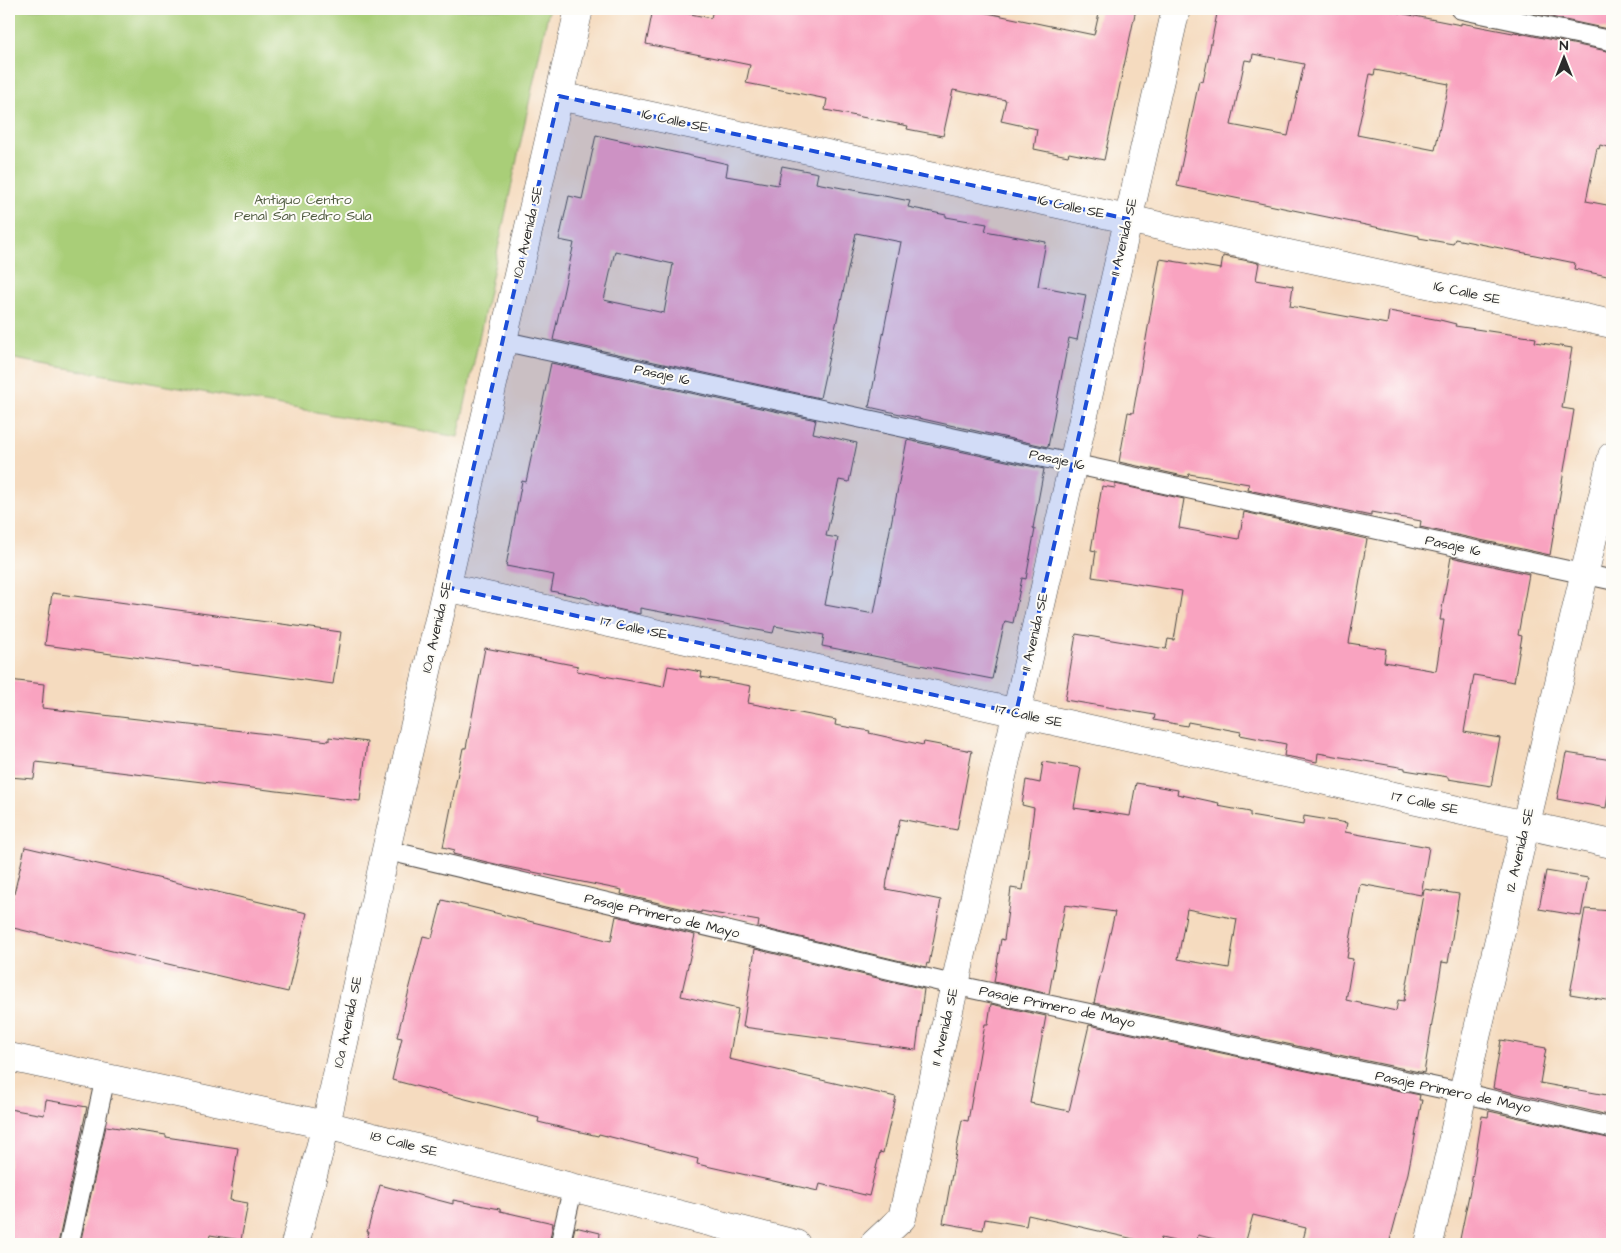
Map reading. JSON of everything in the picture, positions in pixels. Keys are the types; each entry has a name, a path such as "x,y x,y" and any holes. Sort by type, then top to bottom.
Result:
{"street":[{"name":"10a Avenida SE","path":"295,1244 326,1125 386,850 579,9"},
{"name":"11 Avenida SE","path":"874,1244 902,1218 1176,9"},
{"name":"16 Calle SE","path":"559,96 1612,324"},
{"name":"12 Avenida SE","path":"1429,1244 1612,456"},
{"name":"17 Calle SE","path":"446,587 1612,844"},
{"name":"18 Calle SE","path":"9,1057 326,1125 796,1244"}],"lane":[{"path":"1460,9 1612,41"},
{"name":"Pasaje 16","path":"503,341 1612,580"},
{"name":"Pasaje Primero de Mayo","path":"386,850 955,985 1463,1093 1612,1128"},
{"path":"69,1244 105,1079"},
{"path":"560,1244 573,1186"}],"highlighted area":[{"path":"559,96 1128,219 1016,713 446,587"}],"green space":[{"name":"Antiguo Centro Penal San Pedro Sula","path":"9,9 549,9 458,437 9,358"}],"building":[{"path":"653,9 665,9 711,18 713,9 968,9 1094,35 1100,9 1136,9 1104,160 1069,153 1068,156 1034,149 1037,129 1001,121 1006,100 953,90 943,136 907,129 908,126 825,110 827,99 746,83 750,65 646,44"},
{"path":"1218,9 1379,9 1461,25 1461,23 1514,32 1612,52 1612,148 1600,145 1599,149 1597,148 1586,201 1612,206 1612,277 1574,269 1575,263 1455,239 1453,244 1419,238 1419,236 1177,186 1199,81 1203,82","holes":["1253,54 1304,64 1288,136 1231,125 1245,60 1252,61","1375,70 1449,84 1435,150 1357,135 1370,74 1374,75"]},
{"path":"1612,9 1612,30 1518,10"},
{"path":"596,135 728,164 726,176 778,185 782,166 818,173 816,183 910,201 908,207 946,215 946,217 987,224 985,231 1046,242 1038,286 1086,295 1077,340 1069,338 1048,447 869,407 901,242 856,233 820,398 553,340 574,243 559,240 569,196 582,199","holes":["615,251 673,264 664,313 604,300"]},
{"path":"1223,256 1259,263 1256,280 1293,286 1290,306 1387,324 1389,311 1440,320 1456,324 1455,326 1536,338 1535,342 1572,348 1562,408 1574,410 1550,555 1420,527 1421,521 1371,512 1371,516 1248,490 1249,484 1189,474 1188,477 1119,462 1128,412 1133,413 1160,259 1221,269"},
{"path":"551,363 816,420 813,433 857,443 849,482 839,480 826,536 838,538 825,605 874,614 907,440 1044,469 1026,579 1022,578 1013,623 1005,621 992,679 822,646 824,635 775,626 773,633 640,608 640,614 603,606 586,598 551,591 554,575 506,566 522,481 526,482"},
{"path":"1115,484 1184,499 1179,528 1239,539 1244,512 1367,539 1349,643 1386,649 1384,662 1436,671 1444,620 1440,620 1451,557 1529,574 1518,635 1522,636 1514,682 1474,675 1464,732 1500,738 1491,786 1405,770 1405,768 1318,753 1317,762 1284,756 1286,744 1240,735 1241,732 1188,722 1187,726 1154,720 1155,715 1065,700 1076,634 1166,649 1168,639 1174,640 1182,591 1092,577 1096,551 1091,550 1102,486 1115,488"},
{"path":"52,593 341,632 333,684 45,645"},
{"path":"485,648 578,666 577,671 664,687 668,666 702,672 701,677 751,686 748,703 836,720 835,725 870,731 869,733 923,745 924,742 972,751 957,830 900,819 887,880 886,889 941,900 929,964 927,963 926,967 758,927 759,921 701,911 701,913 621,894 622,890 453,854 455,850 443,847 463,748 466,748"},
{"path":"9,680 44,684 42,708 329,741 329,737 367,742 360,801 36,762 34,779 9,777"},
{"path":"1566,753 1612,760 1612,773 1606,808 1557,799"},
{"path":"1043,762 1081,768 1074,808 1130,816 1136,783 1178,790 1177,794 1219,803 1218,806 1250,812 1250,816 1303,825 1304,816 1347,823 1345,832 1429,847 1421,895 1360,884 1347,958 1353,959 1346,1000 1396,1011 1398,1000 1404,1001 1424,889 1459,894 1448,963 1442,962 1424,1073 1094,1003 1115,912 1065,905 1049,994 994,982 1001,939 1004,940 1011,888 1023,890 1034,808 1022,805 1026,780 1040,783","holes":["1187,909 1237,919 1229,968 1178,959"]},
{"path":"25,847 307,913 288,992 9,927 9,915"},
{"path":"1546,871 1588,878 1581,916 1539,909"},
{"path":"442,900 611,941 616,916 695,935 681,996 738,1009 729,1059 896,1097 883,1153 880,1152 869,1196 820,1184 818,1191 697,1164 698,1159 599,1134 598,1136 538,1122 539,1118 392,1080 402,1038 397,1037 423,936 432,938"},
{"path":"1585,909 1612,911 1612,1001 1570,994"},
{"path":"755,949 924,989 916,1050 743,1027"},
{"path":"991,1004 1046,1016 1030,1103 1069,1111 1089,1025 1420,1095 1419,1100 1422,1100 1408,1173 1389,1244 1302,1244 1306,1228 1253,1215 1245,1244 1235,1244 1198,1235 1196,1244 1161,1238 1159,1244 1156,1244 1028,1215 1026,1226 985,1219 983,1230 943,1223 962,1120 968,1121 985,1024 988,1024"},
{"path":"1501,1040 1546,1048 1540,1083 1612,1096 1612,1116 1493,1088"},
{"path":"46,1100 87,1107 58,1244 32,1244 9,1239 9,1109 44,1115"},
{"path":"1489,1111 1612,1139 1612,1216 1607,1244 1459,1244 1482,1116 1488,1117"},
{"path":"106,1126 238,1148 230,1200 248,1203 241,1240 210,1235 208,1244 80,1244"},
{"path":"380,1185 453,1204 453,1200 500,1209 500,1211 553,1223 549,1244 365,1244"},
{"path":"575,1227 600,1233 599,1244 571,1244"}]}
